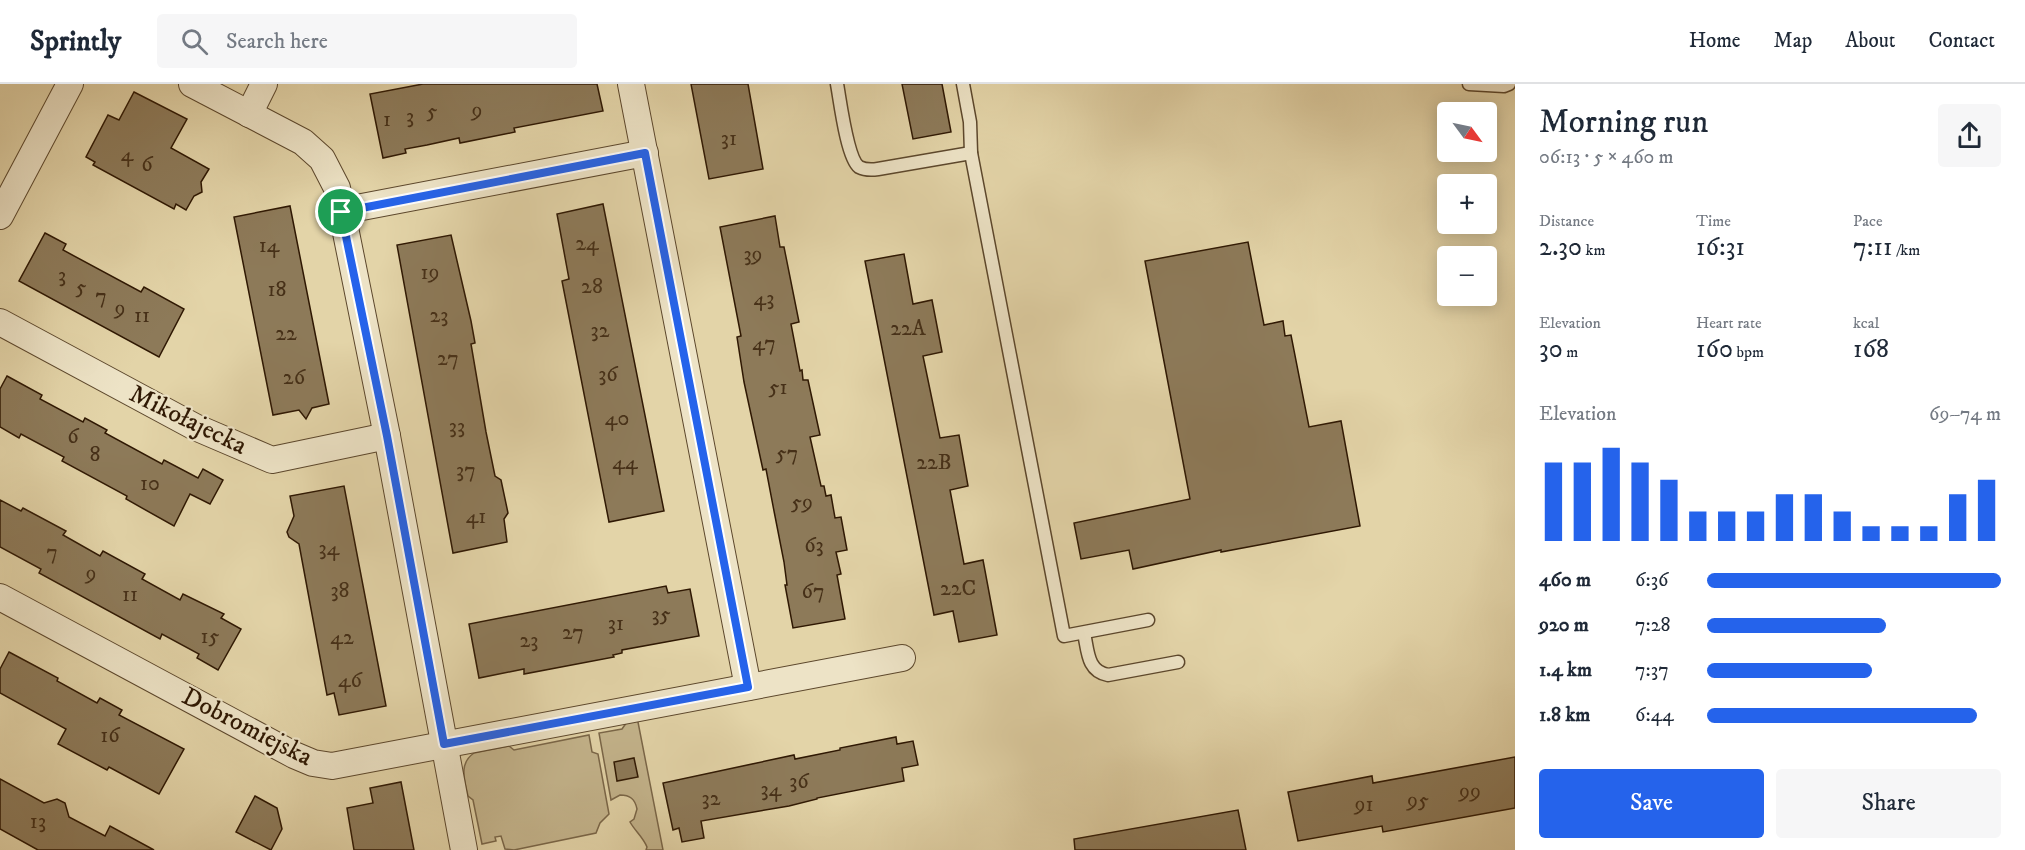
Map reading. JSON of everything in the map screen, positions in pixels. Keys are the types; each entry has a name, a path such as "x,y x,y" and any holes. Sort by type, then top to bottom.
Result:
{"street":[{"path":"0,216 70,84"},
{"path":"192,84 303,142 313,150 333,177 337,188 387,436 464,850"},
{"path":"249,114 264,84"},
{"path":"631,84 748,687"},
{"path":"341,212 645,153"},
{"name":"Mikołajecka","path":"0,322 195,427 272,460 387,436"},
{"name":"Dobromiejska","path":"0,597 313,763 332,766 902,658"}],"lane":[{"path":"837,84 852,158 859,166 868,170 878,169 971,153"},
{"path":"963,84 970,123 971,153 1064,636 1148,620"},
{"path":"1469,84 1504,86 1509,84"},
{"path":"1084,633 1090,664 1100,674 1108,675 1178,662"}],"shaded area":[{"path":"637,717 663,850 646,850 645,843 630,822 634,819 637,809 632,798 620,795 611,800 599,733 622,729 629,719"},
{"path":"589,735 592,752 598,754 609,814 600,823 596,833 514,850 505,849 501,836 495,837 496,841 482,844 473,800 468,796 464,779 464,767 469,757 474,753 509,746 514,750"}],"building":[{"path":"423,84 597,84 603,111 514,128 515,132 460,143 459,138 405,149 406,153 383,158 370,94"},
{"path":"691,84 748,84 763,169 709,179"},
{"path":"902,84 942,84 951,132 913,139"},
{"path":"134,92 187,119 171,148 209,169 201,182 202,192 194,196 186,210 176,204 174,209 93,165 95,162 86,157 108,115 119,120"},
{"path":"603,204 664,511 609,522 562,281 569,279 557,214"},
{"path":"290,206 329,404 312,408 306,419 299,410 273,415 234,217"},
{"path":"775,216 780,247 784,247 799,322 791,324 800,371 802,370 803,380 808,380 820,435 810,437 821,486 824,486 826,496 831,495 835,518 841,517 847,550 836,552 841,574 837,575 845,619 793,628 785,585 787,585 784,562 766,469 763,470 744,382 737,337 741,336 720,227"},
{"path":"45,233 66,244 63,250 141,292 144,287 184,309 159,357 19,281"},
{"path":"451,235 471,321 475,343 471,344 495,476 501,480 508,513 504,519 507,542 453,553 397,245"},
{"path":"1248,242 1264,325 1283,321 1285,336 1291,335 1309,427 1341,421 1360,526 1221,552 1221,550 1133,569 1129,550 1081,559 1074,523 1190,499 1145,261"},
{"path":"904,254 913,304 932,300 942,352 923,356 940,438 959,435 968,486 950,490 964,564 983,560 997,635 959,642 953,611 934,615 865,261"},
{"path":"7,376 42,395 40,399 83,422 85,418 107,430 105,433 162,464 164,460 198,478 203,469 223,480 210,504 190,494 174,526 126,499 127,496 62,461 64,457 21,434 19,438 0,427 0,389"},
{"path":"344,486 386,706 339,715 334,693 327,695 299,544 289,537 287,532 294,516 290,496"},
{"path":"0,500 21,511 23,508 66,531 63,535 100,556 103,551 145,574 142,579 180,600 183,594 224,614 221,618 241,629 218,670 197,658 199,654 162,634 160,639 39,573 41,569 0,547"},
{"path":"666,586 668,593 690,589 699,636 622,650 622,653 613,655 614,657 524,674 524,669 479,678 469,624"},
{"path":"9,652 58,678 57,681 97,703 100,698 122,710 119,715 184,749 159,794 109,767 107,770 58,744 66,729 0,693 0,669"},
{"path":"896,737 897,744 913,741 918,765 902,768 904,781 817,798 789,806 701,821 704,838 682,842 679,828 673,830 663,783 794,755 795,759"},
{"path":"1515,757 1515,808 1383,832 1382,826 1298,841 1288,792 1372,776 1373,783"},
{"path":"634,758 638,777 617,781 614,762"},
{"path":"0,779 44,803 57,799 65,803 69,817 105,836 110,826 154,850 38,850 0,829"},
{"path":"401,782 414,850 354,850 347,808 373,803 370,788"},
{"path":"255,796 277,808 282,829 271,850 236,832"},
{"path":"1238,810 1246,850 1075,850 1074,839"}],"route":[{"path":"645,153 748,687 444,744 387,436 341,212 645,153"}]}
